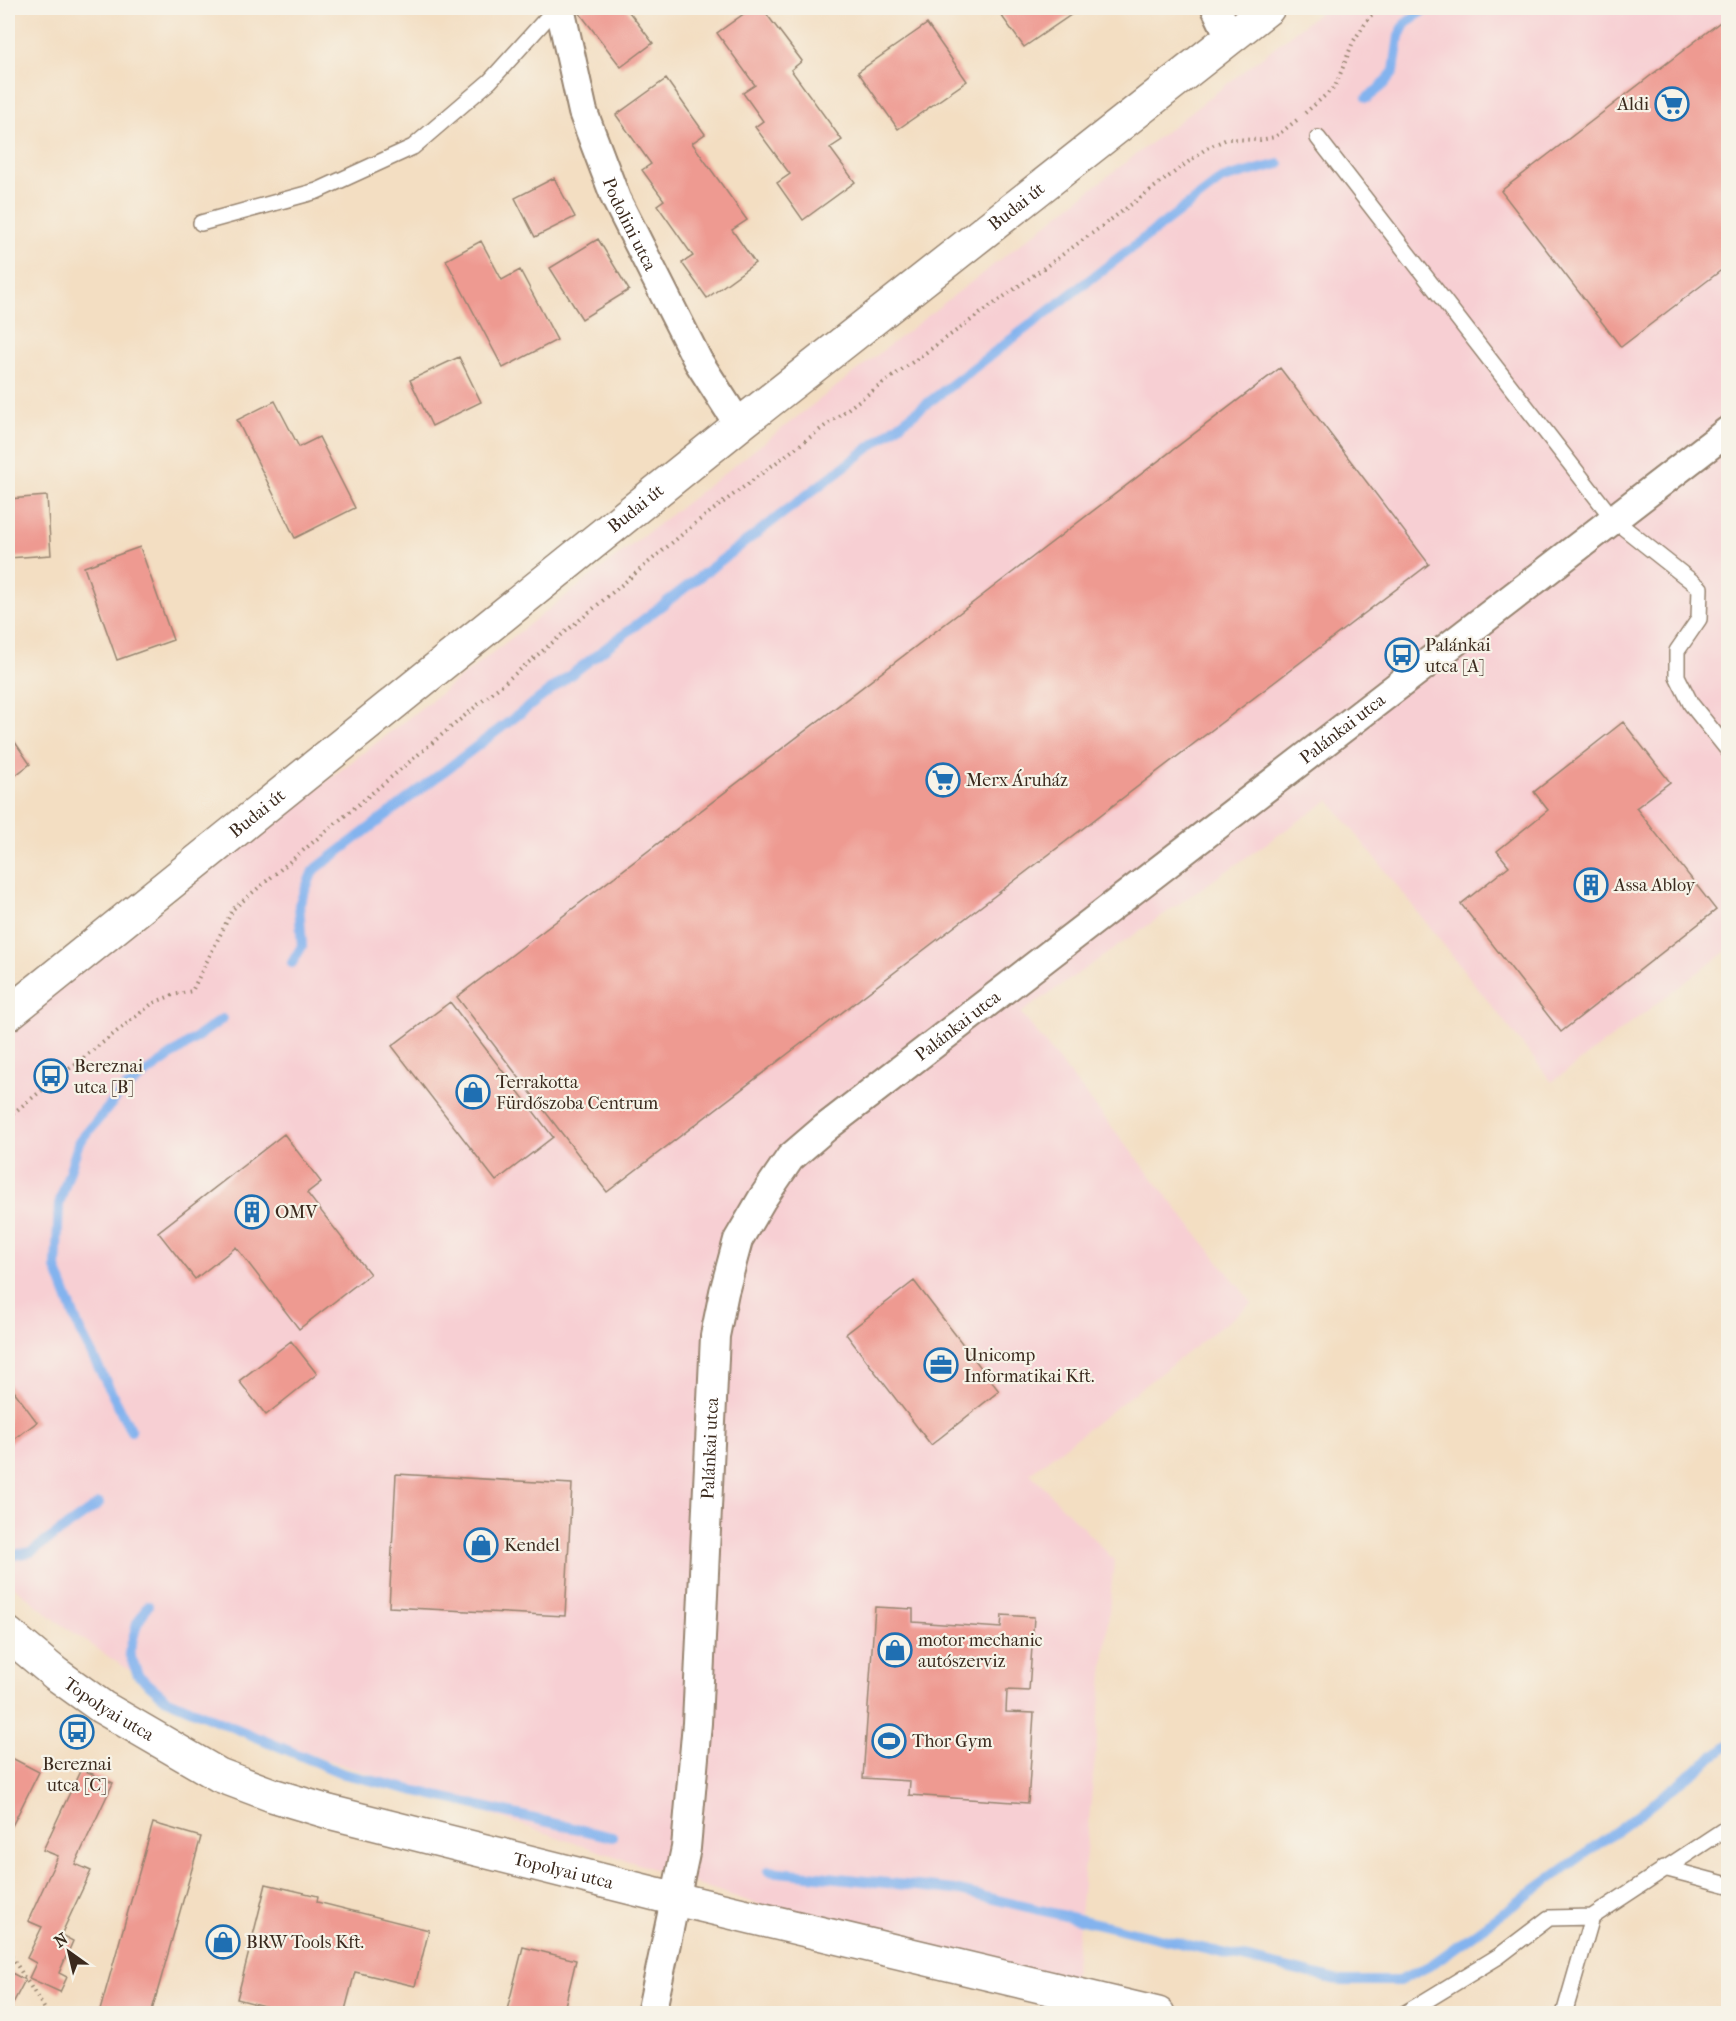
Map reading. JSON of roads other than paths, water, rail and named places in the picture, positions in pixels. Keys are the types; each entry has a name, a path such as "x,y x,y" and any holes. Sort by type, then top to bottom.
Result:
{"main road":[{"name":"Budai út","path":"8,1014 739,425 1268,8"},
{"name":"Topolyai utca","path":"8,1634 56,1674 102,1707 219,1775 272,1795 329,1812 676,1899 1158,2013"}],"street":[{"name":"Podolini utca","path":"558,8 583,112 616,199 698,361 739,425"},
{"path":"1216,8 1230,37"},
{"name":"Palánkai utca","path":"651,2013 686,1848 697,1723 715,1336 723,1292 738,1240 762,1199 790,1158 835,1120 1728,431"}],"lane":[{"path":"201,223 317,190 413,147 490,81 558,8"},
{"path":"1318,138 1614,520 1700,588 1699,619 1677,651 1677,675 1691,704 1728,750"},
{"path":"1404,2013 1499,1956 1549,1918 1592,1917 1728,1827"},
{"path":"1664,1868 1728,1885"},
{"path":"1564,2013 1592,1917"}],"waterway":[{"path":"1367,98 1381,87 1394,71 1399,36 1405,24 1426,8"},
{"path":"292,963 302,946 299,905 313,871 1222,179 1279,164"},
{"path":"131,1431 79,1329 56,1268 59,1204 79,1142 123,1090 222,1019"},
{"path":"8,1556 31,1552 99,1504"},
{"path":"148,1605 137,1624 129,1653 138,1675 166,1699 344,1774 612,1837"},
{"path":"769,1871 955,1890 1341,1981 1399,1981 1431,1965 1634,1818 1728,1745"}],"place":[{"name":"Aldi","path":"1672,104"},
{"name":"Palánkai utca [A]","path":"1402,655"},
{"name":"Merx Áruház","path":"943,780"},
{"name":"Assa Abloy","path":"1591,885"},
{"name":"Bereznai utca [B]","path":"51,1076"},
{"name":"Terrakotta Fürdőszoba Centrum","path":"473,1092"},
{"name":"OMV","path":"252,1212"},
{"name":"Unicomp Informatikai Kft.","path":"941,1365"},
{"name":"Kendel","path":"481,1545"},
{"name":"motor mechanic autószerviz","path":"895,1650"},
{"name":"Bereznai utca [C]","path":"77,1732"},
{"name":"Thor Gym","path":"889,1741"},
{"name":"BRW Tools Kft.","path":"223,1942"}]}
